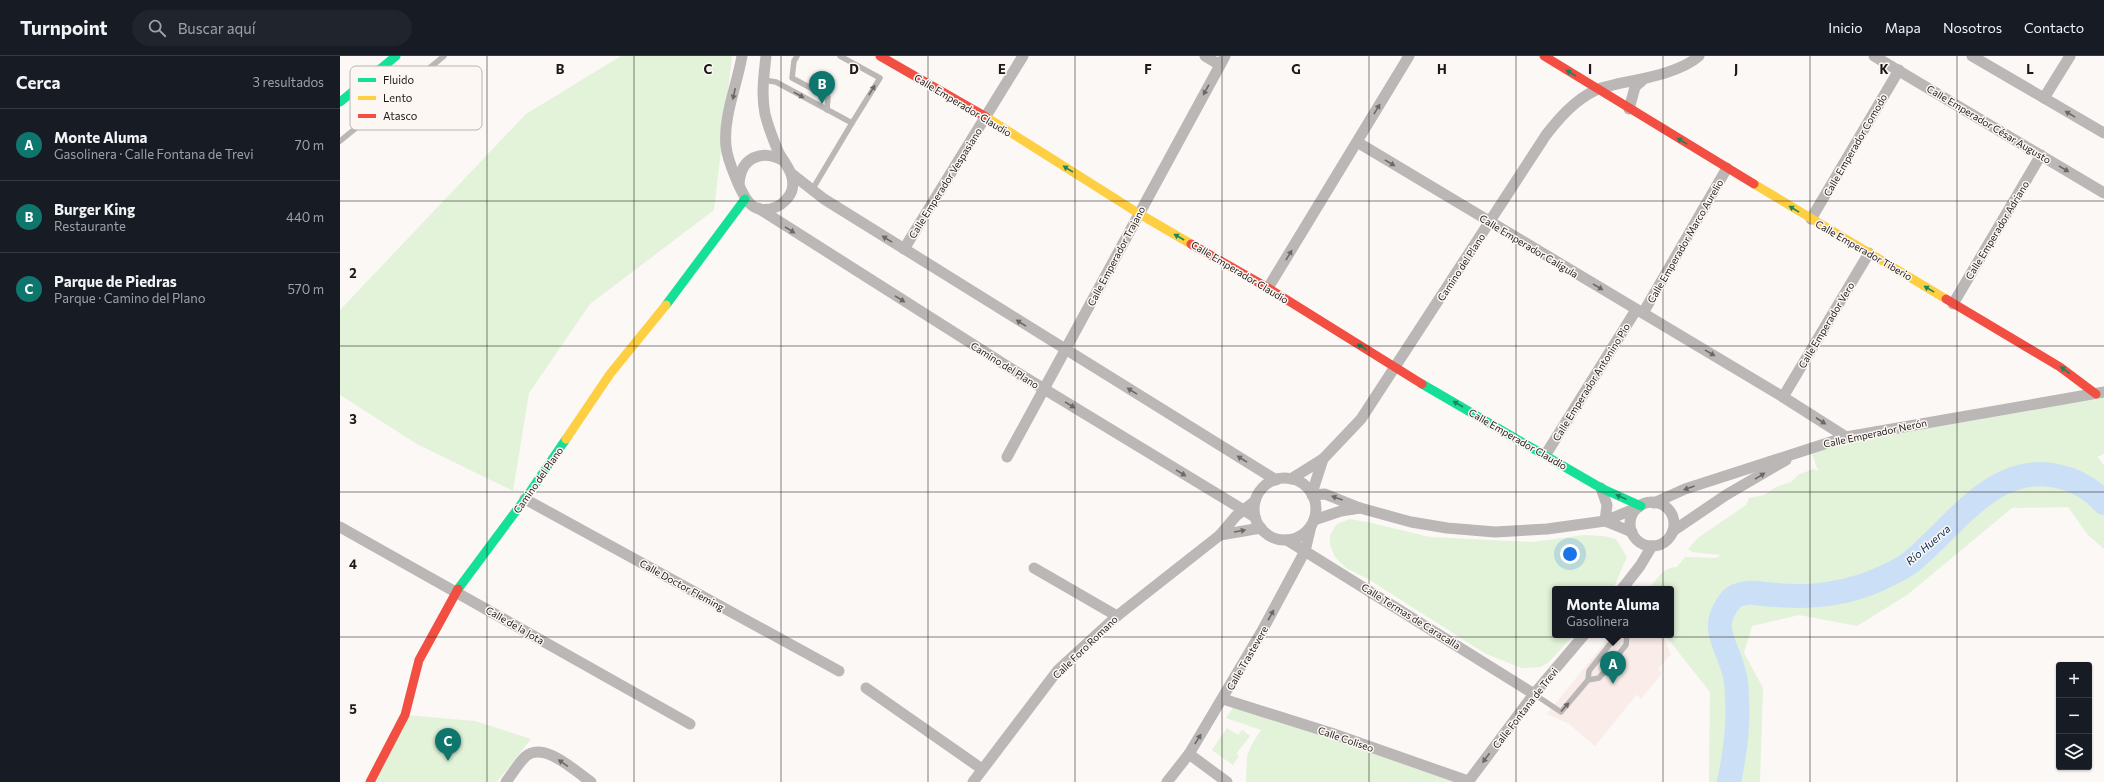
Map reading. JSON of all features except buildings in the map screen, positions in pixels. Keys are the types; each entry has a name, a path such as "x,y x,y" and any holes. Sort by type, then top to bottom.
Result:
{"main road":[{"name":"Calle Emperador Claudio","path":"880,56 985,117 1138,213 1268,288 1395,368 1546,454 1600,488 1640,506"},
{"name":"Calle Emperador Tiberio","path":"1544,56 1811,220 2060,367 2100,393"},
{"path":"384,66 394,58"},
{"path":"340,102 350,94"},
{"name":"Camino del Plano","path":"370,782 405,715 419,660 456,591 525,499 610,374 681,286 745,200"}],"street":[{"path":"742,56 726,128 726,146 730,165 745,200 758,208 775,208 782,204 792,190 792,174"},
{"path":"766,56 764,80 765,113 774,140 792,174 812,190 904,250 1276,480"},
{"name":"Calle Emperador Vespasiano","path":"904,250 1023,56"},
{"path":"1205,56 1223,61"},
{"path":"1268,288 1409,56"},
{"name":"Camino del Plano","path":"1291,479 1323,459 1361,419 1546,135 1559,118 1574,104 1597,89 1646,78 1684,66 1699,56"},
{"name":"Calle Emperador César Augusto","path":"1874,56 2104,193"},
{"path":"1972,56 2104,133"},
{"path":"2044,98 2070,56"},
{"name":"Calle Emperador Trajano","path":"1007,457 1066,351 1138,213 1223,61"},
{"name":"Calle Emperador Comodo","path":"1811,220 1898,70"},
{"path":"1629,109 1635,87 1646,78"},
{"name":"Calle Emperador Calígula","path":"1357,142 1783,397 1846,437"},
{"path":"739,185 741,172 749,160 757,156 767,155 784,161"},
{"name":"Calle Emperador Adriano","path":"1953,304 2041,155"},
{"name":"Calle Emperador Marco Aurelio","path":"1639,311 1727,168"},
{"name":"Camino del Plano","path":"758,208 1045,390 1255,517"},
{"name":"Calle Emperador Vero","path":"1783,397 1869,253"},
{"name":"Calle Emperador Antonino Pio","path":"1546,454 1639,311"},
{"name":"Calle Emperador Nerón","path":"1654,503 1685,489 1846,437 1977,413 2100,393"},
{"path":"1605,521 1632,532 1640,542 1652,546 1665,542 1673,531 1726,495 1802,450"},
{"name":"Camino del Plano","path":"1312,494 1323,459"},
{"path":"1291,479 1303,484 1312,494 1316,508 1312,523 1301,536 1287,540 1272,537 1261,528 1255,517 1255,501 1260,490 1276,480 1291,479"},
{"path":"1600,488 1607,504 1605,521"},
{"path":"1312,494 1325,494 1360,508 1427,525 1488,531 1547,529 1605,521 1640,506 1654,503 1660,504 1670,512 1674,524 1673,531"},
{"name":"Calle Doctor Fleming","path":"525,499 839,671"},
{"name":"Calle Foro Romano","path":"973,782 1058,670 1117,616 1220,536 1242,510 1255,501"},
{"path":"1632,532 1631,518 1640,506"},
{"path":"1312,523 1341,511 1360,508"},
{"name":"Calle Trastevere","path":"1168,782 1189,754 1270,618 1305,550 1312,523"},
{"name":"Calle de la Jota","path":"340,527 690,724"},
{"name":"Calle Foro Romano","path":"1220,536 1261,528"},
{"name":"Calle Termas de Caracalla","path":"1287,540 1534,694"},
{"path":"1624,586 1640,566 1652,546"},
{"path":"1034,568 1117,616"},
{"name":"Calle Fontana de Trevi","path":"1468,782 1534,694 1581,638"},
{"path":"866,688 982,769"},
{"name":"Calle Coliseo","path":"1223,699 1331,733 1468,782"},
{"path":"506,782 525,757 532,752 540,751 552,756 591,782"},
{"path":"1189,754 1227,782"}],"lane":[{"path":"432,66 444,56"},
{"path":"797,56 794,61 792,78 828,97 827,110"},
{"path":"812,190 880,78 840,56"},
{"path":"380,66 394,58"},
{"path":"764,80 776,82 852,123"},
{"path":"340,141 353,130"},
{"path":"1534,694 1561,712 1588,680 1589,671 1615,638"},
{"path":"1588,680 1599,678 1626,644 1627,638"}],"shaded area":[{"path":"1609,638 1663,638 1671,654 1658,669 1662,673 1641,699 1637,694 1595,746 1569,724 1547,714"}],"green space":[{"path":"621,56 732,56 714,210 590,304 529,393 513,491 417,444 340,395 340,310 526,114"},
{"path":"2104,392 2104,454 2097,457 2104,465 2104,549 2088,535 2068,507 2012,508 1907,595 1857,626 1799,615 1752,626 1744,653 1763,688 1760,782 1709,782 1710,692 1667,638 1674,638 1674,586 1651,586 1664,571 1677,567 1685,557 1716,558 1721,555 1692,552 1688,549 1698,538 1746,505 1749,498 1764,495 1776,487 1791,482 1798,475 1813,469 1818,471 1810,448"},
{"path":"1349,519 1430,537 1533,542 1584,535 1604,536 1616,539 1627,557 1614,586 1552,586 1552,638 1571,638 1548,663 1540,667 1522,668 1486,654 1368,579 1346,568 1335,557 1330,545 1330,535 1336,525"},
{"path":"1235,705 1457,782 1246,782 1247,756 1252,744 1261,730 1226,718"},
{"path":"405,715 475,721 531,739 497,782 373,782"},
{"path":"1227,728 1238,735 1242,730 1250,736 1236,754 1239,756 1233,765 1212,750"}],"waterway":[{"name":"Río Huerva","path":"1729,782 1737,729 1737,690 1736,679 1723,643 1720,627 1724,610 1732,599 1738,595 1749,593 1785,596 1829,594 1873,582 1907,565 1976,501 1994,488 2014,479 2034,474 2057,476 2077,482 2094,493 2104,503"}],"traffic: fast":[{"path":"384,66 396,56"},
{"path":"340,102 350,94"},
{"path":"666,305 745,199"},
{"path":"1422,384 1601,488 1641,506"},
{"path":"458,589 525,499 566,439"}],"traffic: slow":[{"path":"986,117 1138,213 1191,244"},
{"path":"1754,184 1946,299"},
{"path":"566,439 610,374 666,305"}],"traffic: jam":[{"path":"880,56 986,117"},
{"path":"1544,56 1754,184"},
{"path":"1191,244 1268,288 1422,384"},
{"path":"1946,299 2060,367 2096,394"},
{"path":"370,782 405,715 419,660 458,589"}],"place":[{"name":"Burger King","path":"822,104"},
{"name":"Monte Aluma","path":"1613,684"},
{"name":"Parque de Piedras","path":"448,761"}]}
